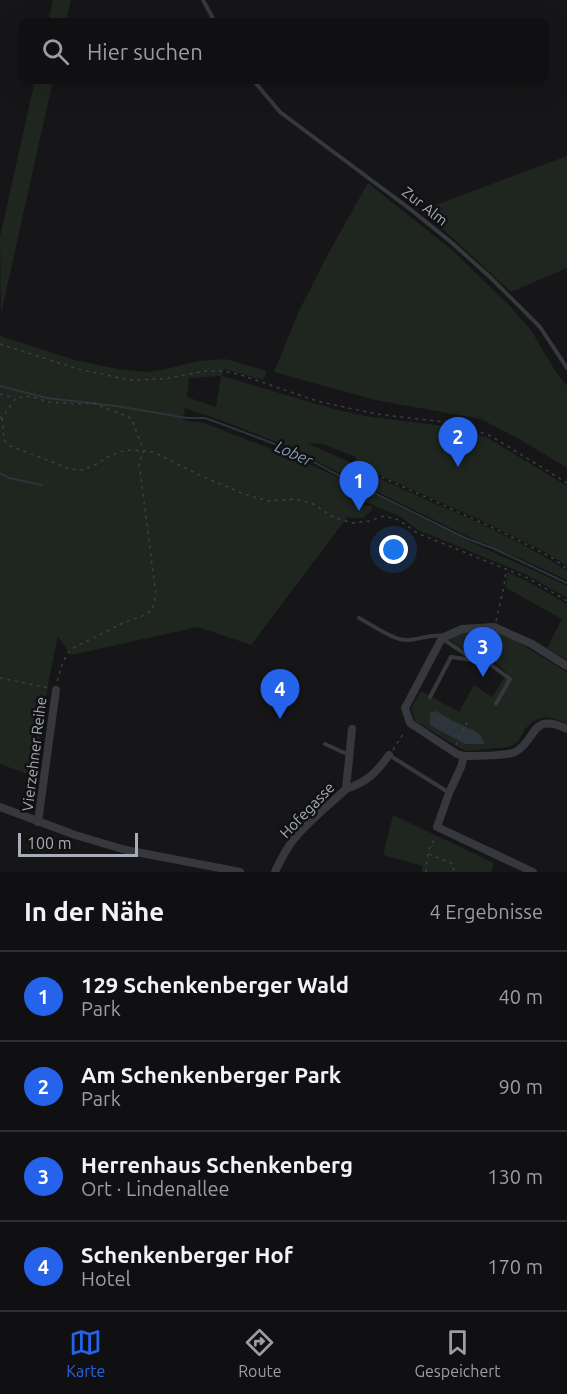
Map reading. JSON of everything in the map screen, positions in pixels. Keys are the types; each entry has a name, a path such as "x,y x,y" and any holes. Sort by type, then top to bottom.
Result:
{"street":[{"path":"567,666 532,644 495,627 462,629 445,637 405,708 410,723 457,754 464,756 513,753 523,747 536,728 544,725 554,724 567,729"},
{"name":"Vierzehner Reihe","path":"38,822 56,690"},
{"name":"Hofegasse","path":"275,872 293,840 346,789 352,729"},
{"path":"346,789 375,774 389,755"},
{"path":"464,756 437,826 533,872"},
{"name":"Vierzehner Reihe","path":"0,807 75,835 126,850 240,872"}],"lane":[{"path":"203,0 213,18"},
{"name":"Zur Alm","path":"256,84 280,112 418,216 490,277 540,327 567,368"},
{"path":"359,618 400,640 437,634 445,637 474,660"},
{"path":"430,697 451,657 487,662 510,679 496,704"},
{"path":"325,744 349,756"},
{"path":"389,755 449,793"}],"path":[{"path":"0,344 78,369 129,380 164,379 206,371 222,371 238,374 317,401 376,414 453,423 491,436 567,483"},
{"path":"0,394 16,398 30,396 49,402 93,403 131,418 144,451 139,463 156,595 152,610 71,649 60,668 56,690 0,678"},
{"path":"16,398 1,417 4,440 10,446 70,469 83,470 126,450 154,452 197,474 244,494 268,501 296,499 313,504 333,517 352,523 384,516 399,520 417,533 528,578 567,602"},
{"path":"375,474 502,532 551,557 567,568"},
{"path":"495,627 506,569"},
{"path":"389,755 410,723"},
{"path":"457,743 466,724"},
{"path":"426,872 431,842 438,836"},
{"path":"428,854 453,864 453,872"}],"shaded area":[{"path":"53,0 71,0 67,18 49,18"},
{"path":"34,84 52,84 1,314 0,237"},
{"path":"567,156 567,268 511,292 422,210"},
{"path":"368,183 452,250 510,306 531,330 567,386 567,468 481,419 375,400 274,372 299,311"},
{"path":"0,336 75,360 146,372 198,361 225,359 267,371 263,380 224,369 222,376 341,411 452,427 486,437 567,486 567,566 547,553 478,519 369,470 368,473 544,556 567,571 567,580 469,537 297,450 185,408 183,420 204,423 305,462 359,487 470,542 567,586 567,598 525,574 418,530 399,516 361,500 357,506 371,506 372,510 363,518 349,518 348,516 251,645 198,627 71,655 58,637 33,776 0,764","holes":["221,376 216,407 187,397 189,378","320,443 356,457 354,464 309,444"]},
{"path":"507,572 567,604 567,660 547,648 562,619 506,588"},
{"path":"463,632 494,632 513,639 567,672 567,724 545,717 533,721 525,729 518,742 509,747 465,751 415,721 411,708 421,691 459,712 474,685 492,697 507,673 491,658 473,655 449,639"},
{"path":"436,711 475,731 485,744 465,744 430,725 430,713"},
{"path":"393,815 494,863 491,872 421,872 423,866 383,855"}],"waterway":[{"name":"Lober","path":"0,386 47,398 116,406 187,418 205,418 296,452 465,538 495,549 567,583"},
{"path":"0,473 9,478 42,485"}],"place":[{"name":"Am Schenkenberger Park","path":"458,467"},
{"name":"129 Schenkenberger Wald","path":"359,511"},
{"name":"Herrenhaus Schenkenberg","path":"483,677"},
{"name":"Schenkenberger Hof","path":"280,719"}]}
